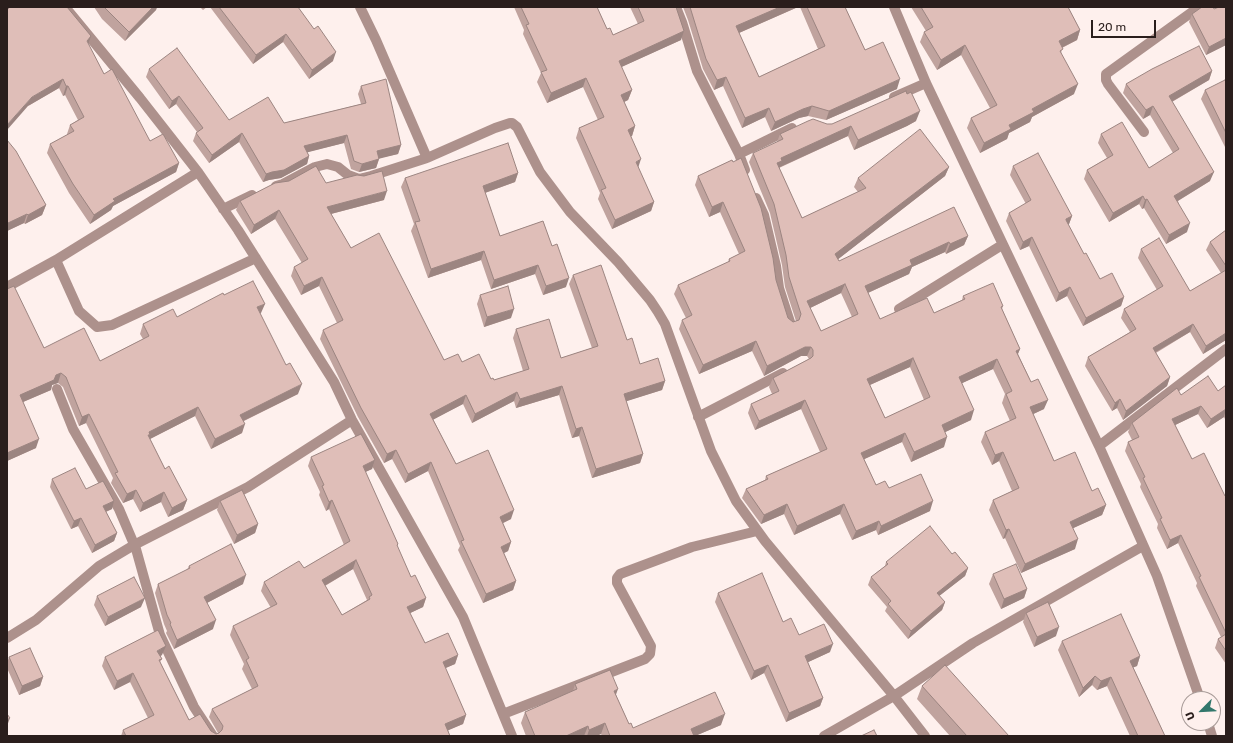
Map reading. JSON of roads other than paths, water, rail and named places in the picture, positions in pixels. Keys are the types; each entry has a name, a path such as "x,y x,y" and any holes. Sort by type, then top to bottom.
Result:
{"street":[{"path":"65,7 140,98 198,172 256,258 334,382 352,420 463,617 512,736"},
{"path":"360,7 376,40 427,158"},
{"path":"676,7 682,22 696,71 739,154 764,215 776,266 779,288 790,326"},
{"path":"894,7 926,83 1099,446 1157,576 1197,691"},
{"path":"1144,132 1108,84 1106,74 1199,7"},
{"path":"883,102 926,83"},
{"path":"223,209 270,186 283,184 315,167 327,164 338,167 348,175 359,179 427,158 495,128 512,123 517,127 540,172 570,212 618,262 650,300 658,312 665,324 711,451 736,501 757,531 894,696 925,736"},
{"path":"739,154 802,124"},
{"path":"7,287 56,260 198,172"},
{"path":"899,309 1002,245"},
{"path":"56,260 79,311 97,326 112,325 256,258"},
{"path":"1099,446 1226,349"},
{"path":"698,417 790,369"},
{"path":"57,389 73,430 119,509 134,545 160,635 194,707 213,736"},
{"path":"7,638 36,620 100,566 134,545 248,487 352,420"},
{"path":"503,714 645,659 650,654 651,646 617,583 617,578 620,574 692,547 757,531"},
{"path":"824,736 894,696 972,643 1143,546"}]}
